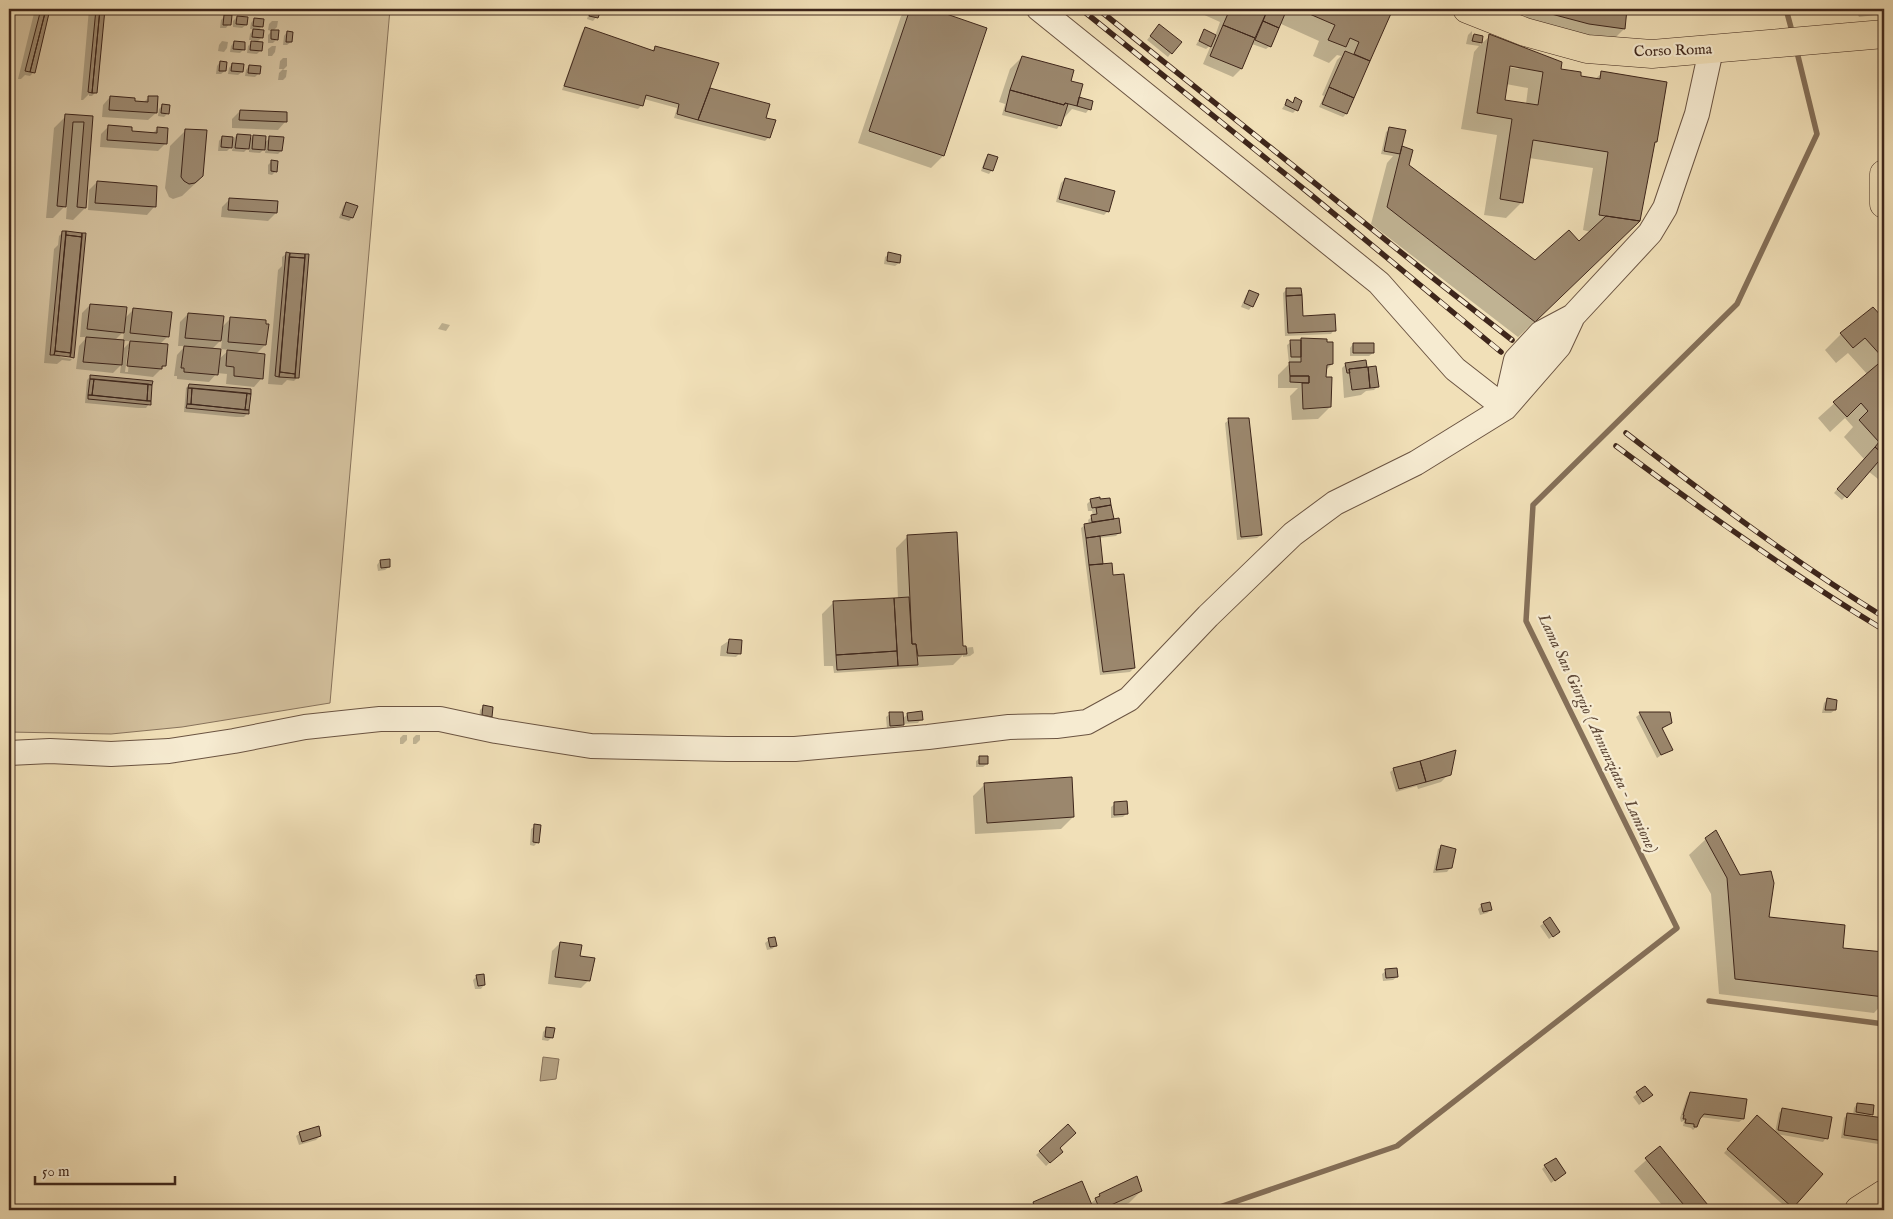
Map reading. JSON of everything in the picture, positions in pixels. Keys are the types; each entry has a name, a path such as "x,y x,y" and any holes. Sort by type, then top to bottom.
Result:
{"main road":[{"name":"Corso Roma","path":"1467,9 1525,32 1587,49 1652,54 1884,34"},
{"path":"1884,174 1884,204"},
{"path":"1859,1210 1884,1194"}],"street":[{"path":"1039,9 1379,283 1455,369 1505,408"},
{"path":"9,753 50,751 111,754 168,751 234,742 304,727 380,719 440,719 496,731 591,746 718,749 795,749 1009,727 1056,726 1087,722 1129,699 1208,616 1300,529 1335,503 1416,463 1505,408 1559,346 1573,316 1650,234 1665,208 1698,114 1711,50"}],"shaded area":[{"path":"9,9 390,9 330,703 182,727 111,734 9,732"},
{"path":"543,1057 559,1059 556,1079 540,1081"}],"building":[{"path":"41,9 46,9 30,72 25,71"},
{"path":"46,9 50,9 35,73 30,72"},
{"path":"96,9 100,9 92,93 88,92"},
{"path":"100,9 105,9 97,93 92,93"},
{"path":"592,9 605,9 604,11 601,10 598,18 589,16"},
{"path":"910,9 932,9 987,28 944,156 869,131"},
{"path":"1230,9 1242,9 1252,13 1254,9 1267,11 1255,38 1223,25"},
{"path":"1261,9 1287,9 1279,28 1263,21 1267,11"},
{"path":"1298,9 1393,9 1370,61 1354,54 1359,42 1350,38 1346,47 1328,40 1335,25"},
{"path":"1540,9 1627,9 1625,29 1589,24 1540,11"},
{"path":"224,15 232,15 231,25 223,25"},
{"path":"237,16 248,17 247,25 236,24"},
{"path":"254,18 264,19 263,27 253,26"},
{"path":"1263,21 1279,28 1271,47 1255,40"},
{"path":"1159,24 1182,42 1172,54 1150,36"},
{"path":"1223,25 1255,38 1242,69 1210,56"},
{"path":"585,27 654,51 655,46 719,63 698,120 677,114 679,104 646,95 643,106 564,86"},
{"path":"253,29 264,30 263,38 252,37"},
{"path":"1204,29 1216,35 1211,47 1199,41"},
{"path":"271,30 279,30 278,40 271,39"},
{"path":"287,31 293,32 292,42 286,42"},
{"path":"1474,34 1483,36 1482,43 1472,41"},
{"path":"1489,34 1562,62 1561,69 1581,72 1581,76 1600,79 1601,71 1667,82 1657,142 1655,142 1640,221 1599,215 1608,152 1533,140 1523,203 1500,199 1512,119 1477,113","holes":["1510,66 1543,72 1538,105 1505,100"]},
{"path":"234,41 245,42 245,50 233,49"},
{"path":"251,41 263,42 262,51 250,50"},
{"path":"1345,51 1370,61 1354,98 1329,87"},
{"path":"1022,56 1074,70 1071,81 1083,84 1077,106 1065,103 1064,105 1010,90"},
{"path":"220,61 227,62 226,71 219,71"},
{"path":"232,63 244,64 243,72 231,71"},
{"path":"249,65 261,66 260,74 248,73"},
{"path":"1329,87 1354,98 1347,114 1322,104"},
{"path":"710,88 770,104 766,118 776,120 770,138 698,120"},
{"path":"1010,90 1064,105 1065,103 1068,104 1061,126 1005,111"},
{"path":"110,96 135,98 135,101 148,102 148,96 158,96 157,113 109,110"},
{"path":"1079,97 1093,101 1091,110 1077,106"},
{"path":"1295,97 1302,101 1298,111 1285,105 1287,99 1293,103"},
{"path":"162,104 170,105 169,114 161,113"},
{"path":"240,110 287,112 287,122 239,120"},
{"path":"65,114 93,116 86,208 77,207 84,122 73,122 66,207 57,206"},
{"path":"108,125 132,127 132,131 157,133 157,127 168,128 167,144 107,140"},
{"path":"1389,127 1406,130 1400,154 1384,151"},
{"path":"185,129 207,130 203,176 195,183 189,184 181,177"},
{"path":"237,134 251,135 249,149 235,148"},
{"path":"253,135 266,136 265,150 252,149"},
{"path":"222,136 233,137 232,148 221,147"},
{"path":"269,136 284,137 282,151 268,150"},
{"path":"1402,146 1413,150 1409,165 1535,260 1569,230 1579,241 1606,216 1640,221 1535,322 1387,207"},
{"path":"988,154 998,157 993,171 983,168"},
{"path":"271,160 278,161 277,172 271,171"},
{"path":"1065,178 1115,191 1109,212 1059,199"},
{"path":"97,181 157,186 156,207 95,203"},
{"path":"229,198 278,201 277,213 228,210"},
{"path":"346,202 358,206 353,218 342,215"},
{"path":"62,231 66,231 55,351 54,355 50,355"},
{"path":"66,231 82,233 82,237 66,235"},
{"path":"82,233 86,233 74,358 70,357"},
{"path":"66,235 82,237 71,353 55,351"},
{"path":"286,252 290,253 279,377 275,376"},
{"path":"888,252 901,255 900,263 887,261"},
{"path":"290,253 305,254 305,258 289,257"},
{"path":"305,254 309,254 299,378 295,378"},
{"path":"289,257 305,258 295,374 280,372"},
{"path":"1286,288 1301,288 1302,295 1286,296"},
{"path":"1249,290 1259,294 1253,307 1244,303"},
{"path":"1302,295 1303,316 1335,314 1336,331 1288,333 1286,296"},
{"path":"90,304 127,307 124,333 87,329"},
{"path":"1873,307 1884,319 1884,359 1865,338 1853,348 1840,333"},
{"path":"133,308 172,312 169,337 130,333"},
{"path":"188,313 224,316 221,341 185,338"},
{"path":"230,317 266,320 266,324 269,324 266,345 228,342"},
{"path":"86,337 124,340 122,365 83,362"},
{"path":"1301,338 1327,339 1327,342 1333,342 1333,364 1327,365 1326,377 1332,377 1331,407 1303,409 1302,383 1309,383 1309,376 1290,376 1289,362 1301,362"},
{"path":"1290,340 1301,340 1301,357 1291,357"},
{"path":"130,341 168,344 166,366 162,366 162,369 127,366"},
{"path":"1353,343 1374,343 1374,353 1353,353"},
{"path":"184,346 221,349 218,375 184,372 184,368 181,368"},
{"path":"227,350 265,354 263,379 234,376 234,367 226,366"},
{"path":"55,351 71,353 70,357 54,355"},
{"path":"1884,359 1884,455 1875,447 1879,442 1859,420 1868,411 1861,403 1847,417 1833,402"},
{"path":"1366,360 1367,367 1349,369 1350,373 1347,373 1345,363"},
{"path":"1376,366 1379,387 1370,388 1368,367"},
{"path":"1368,367 1370,388 1352,390 1349,369"},
{"path":"280,372 295,374 295,378 279,377"},
{"path":"90,375 153,381 152,385 90,379"},
{"path":"1290,376 1309,376 1309,383 1290,382"},
{"path":"90,379 94,379 92,395 88,395"},
{"path":"94,379 148,384 147,401 92,395"},
{"path":"148,384 152,385 151,401 147,401"},
{"path":"189,384 251,389 251,394 188,388"},
{"path":"188,388 192,388 191,404 187,404"},
{"path":"192,388 247,393 245,410 191,404"},
{"path":"247,393 251,394 249,410 245,410"},
{"path":"88,395 151,401 151,405 88,399"},
{"path":"187,404 249,410 249,414 186,408"},
{"path":"1228,418 1249,418 1262,535 1241,537"},
{"path":"1875,447 1884,455 1847,498 1837,489"},
{"path":"1100,497 1100,499 1110,498 1111,505 1092,508 1090,499"},
{"path":"1111,505 1114,519 1092,522 1091,515 1097,514 1096,508"},
{"path":"1119,518 1121,533 1086,538 1084,524"},
{"path":"957,532 963,646 966,646 967,654 918,656 916,644 912,644 907,535"},
{"path":"1100,536 1103,564 1089,565 1086,538"},
{"path":"390,559 390,567 381,568 380,560"},
{"path":"1112,563 1113,575 1124,574 1135,668 1103,672 1089,565"},
{"path":"909,597 912,644 916,644 918,665 898,666 894,598"},
{"path":"894,598 897,651 836,655 833,601"},
{"path":"729,639 742,640 741,654 727,653"},
{"path":"897,651 898,666 837,670 836,655"},
{"path":"1827,698 1837,700 1836,710 1825,710"},
{"path":"483,705 493,707 492,717 482,715"},
{"path":"922,711 923,720 908,721 907,713"},
{"path":"889,712 903,712 904,725 890,726"},
{"path":"1639,712 1670,712 1672,723 1662,728 1673,750 1661,755"},
{"path":"1456,750 1451,775 1426,782 1420,761"},
{"path":"979,756 988,756 988,764 979,764"},
{"path":"1420,761 1426,782 1399,789 1393,768"},
{"path":"1072,777 1074,817 987,823 984,783"},
{"path":"1127,801 1128,814 1114,815 1114,802"},
{"path":"534,824 541,825 539,843 533,842"},
{"path":"1716,830 1740,875 1771,871 1774,883 1769,917 1845,925 1843,948 1884,952 1882,985 1884,986 1884,997 1735,979 1727,878 1705,838"},
{"path":"1441,845 1456,849 1452,868 1436,870"},
{"path":"1490,902 1492,910 1483,912 1481,904"},
{"path":"1550,917 1560,932 1553,937 1543,922"},
{"path":"775,937 777,946 770,947 768,938"},
{"path":"560,942 582,945 580,956 595,958 590,981 555,977"},
{"path":"1397,968 1398,977 1386,978 1385,969"},
{"path":"484,974 485,985 478,986 476,975"},
{"path":"546,1027 555,1028 553,1038 545,1037"},
{"path":"1645,1086 1653,1095 1643,1102 1636,1092"},
{"path":"1690,1092 1747,1099 1744,1119 1704,1114 1697,1127 1694,1127 1694,1124 1685,1123 1686,1119 1683,1119 1683,1115"},
{"path":"1857,1103 1874,1105 1873,1115 1856,1112"},
{"path":"1782,1108 1832,1117 1828,1139 1778,1130"},
{"path":"1847,1113 1884,1118 1884,1141 1844,1135"},
{"path":"1757,1115 1823,1174 1793,1208 1727,1149"},
{"path":"1068,1124 1076,1133 1060,1148 1063,1152 1050,1163 1039,1151"},
{"path":"319,1126 321,1136 302,1142 299,1132"},
{"path":"1660,1146 1712,1210 1688,1210 1645,1158"},
{"path":"1556,1158 1566,1173 1555,1181 1544,1165"},
{"path":"1137,1176 1142,1191 1100,1210 1095,1198 1100,1196 1099,1194"},
{"path":"1082,1181 1094,1210 1036,1210 1033,1202"}],"waterway":[{"name":"Lama San Giorgio ( Annunziata - Lamione)","path":"1786,9 1793,35"},
{"name":"Lama San Giorgio ( Annunziata - Lamione)","path":"1211,1210 1397,1146 1677,928 1526,621 1533,505 1737,304 1817,134 1796,48"},
{"path":"1709,1001 1884,1024"}],"railway":[{"path":"1081,9 1310,194 1501,352"},
{"path":"1098,9 1512,340"},
{"path":"1626,433 1785,552 1884,617"},
{"path":"1616,446 1748,541 1815,587 1884,630"}]}
